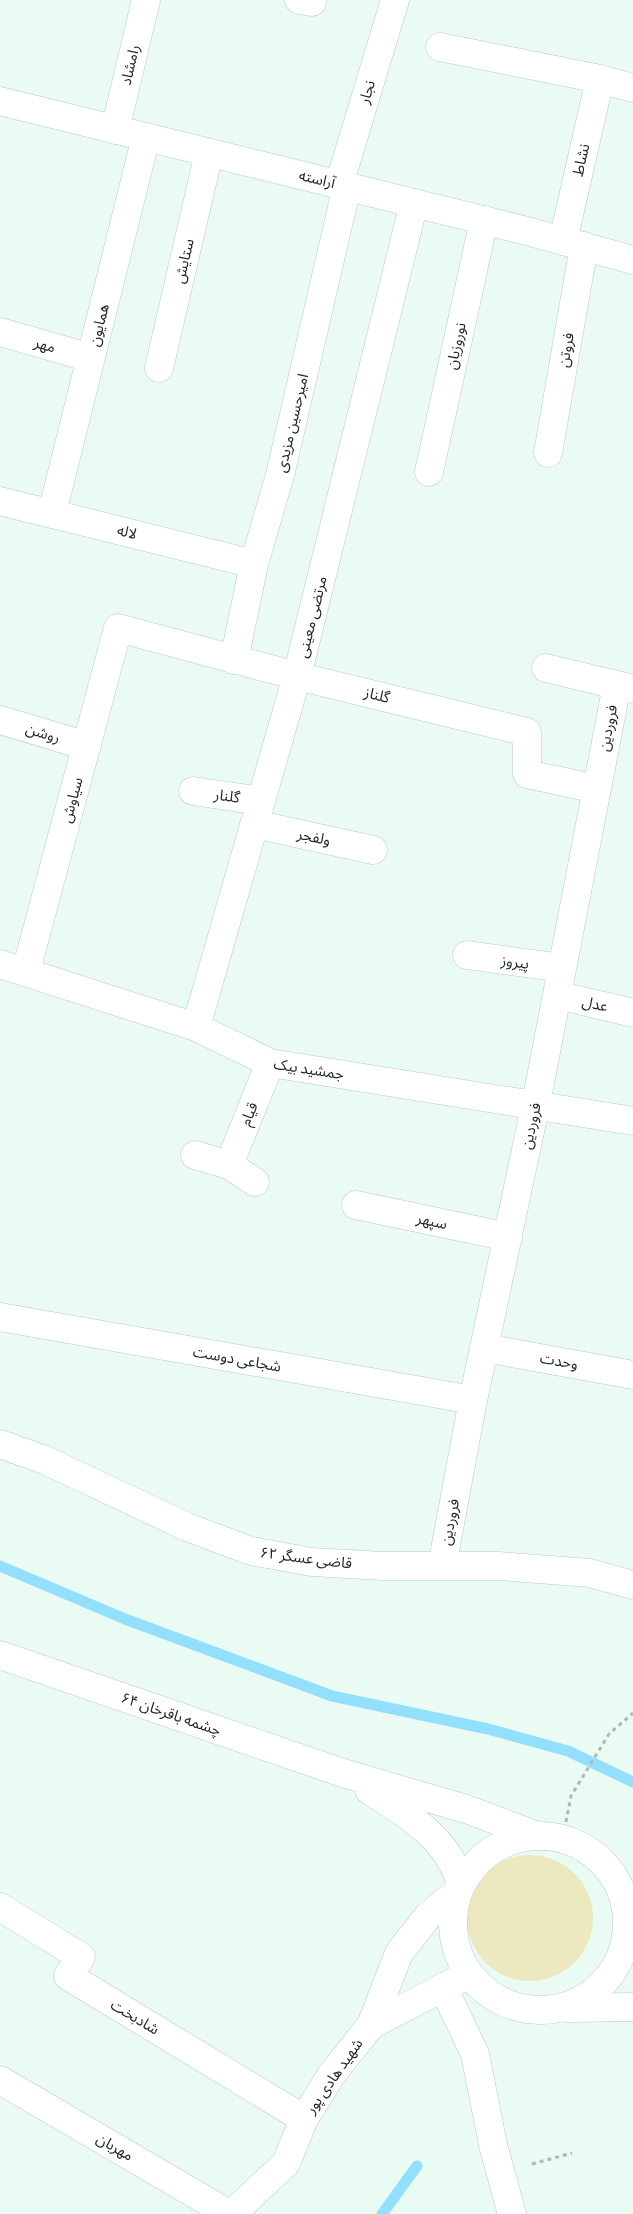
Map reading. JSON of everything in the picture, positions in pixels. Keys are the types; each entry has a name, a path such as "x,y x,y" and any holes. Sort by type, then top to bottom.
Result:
{"street":[{"name":"رامشاد","path":"115,130 146,0"},
{"name":"نجار","path":"343,185 395,0"},
{"path":"440,47 600,79 633,88"},
{"name":"نشاط","path":"574,243 600,79"},
{"name":"آراسته","path":"0,101 484,220 633,260"},
{"name":"همایون","path":"52,514 146,137"},
{"name":"ستایش","path":"159,368 209,153"},
{"name":"امیرحسین مزیدی","path":"234,660 254,564 280,475 343,185"},
{"name":"مرتضی معینی","path":"196,1028 298,676 414,203"},
{"name":"نوروزیان","path":"429,472 484,220"},
{"name":"فروتن","path":"548,453 574,243"},
{"name":"مهر","path":"0,332 91,358"},
{"name":"لاله","path":"0,500 254,564"},
{"name":"گلناز","path":"118,628 234,660 527,732 527,774 597,789"},
{"name":"سیاوش","path":"26,972 118,628"},
{"path":"546,668 625,687"},
{"name":"فروردین","path":"442,1566 473,1400 536,1105 597,789 625,687"},
{"name":"روشن","path":"0,720 86,746"},
{"name":"گلنار","path":"193,792 258,813"},
{"name":"ولفجر","path":"258,813 373,850"},
{"name":"پیروز","path":"467,956 562,968"},
{"name":"جمشید بیک","path":"0,964 196,1028 270,1063 633,1121"},
{"name":"عدل","path":"557,995 633,1013"},
{"name":"قیام","path":"229,1166 270,1063"},
{"path":"195,1155 229,1166 255,1182"},
{"name":"سپهر","path":"356,1205 508,1237"},
{"name":"شجاعی دوست","path":"0,1318 473,1400"},
{"name":"وحدت","path":"485,1348 633,1375"},
{"name":"قاضی عسگر ۶۲","path":"0,1444 45,1460 187,1526 251,1551 312,1562 383,1566 498,1566 590,1573 633,1585"},
{"name":"چشمه باقرخان ۶۴","path":"0,1655 343,1773"},
{"path":"343,1773 466,1809 535,1835 563,1838 585,1847 604,1863 619,1882 630,1909 628,1931 622,1957 608,1979 595,1991 564,2008"},
{"path":"343,1773 405,1813 442,1845 458,1874 460,1887 453,1919 456,1948 469,1974 488,1993 511,2005 538,2010 633,2007"},
{"path":"371,2025 399,1953 428,1916 460,1887 474,1865 491,1850 512,1840 535,1835"},
{"name":"شادبخت","path":"0,1907 81,1957 68,1976 304,2119"},
{"name":"شهید هادی پور","path":"230,2214 286,2163 304,2119 332,2074 371,2025 469,1974"},
{"path":"443,1987 475,2054 512,2214"},
{"name":"مهربان","path":"0,2080 230,2214"}],"path":[{"path":"563,1838 571,1796 609,1734 633,1713"},
{"path":"501,2173 572,2154"}],"shaded area":[{"path":"530,1855 554,1860 574,1874 588,1894 593,1918 588,1942 574,1962 554,1976 530,1981 506,1976 486,1962 472,1942 467,1918 472,1894 486,1874 506,1860"}],"waterway":[{"path":"0,1566 125,1619 332,1696 488,1729 568,1751 633,1782"},
{"path":"382,2214 417,2166"}]}
